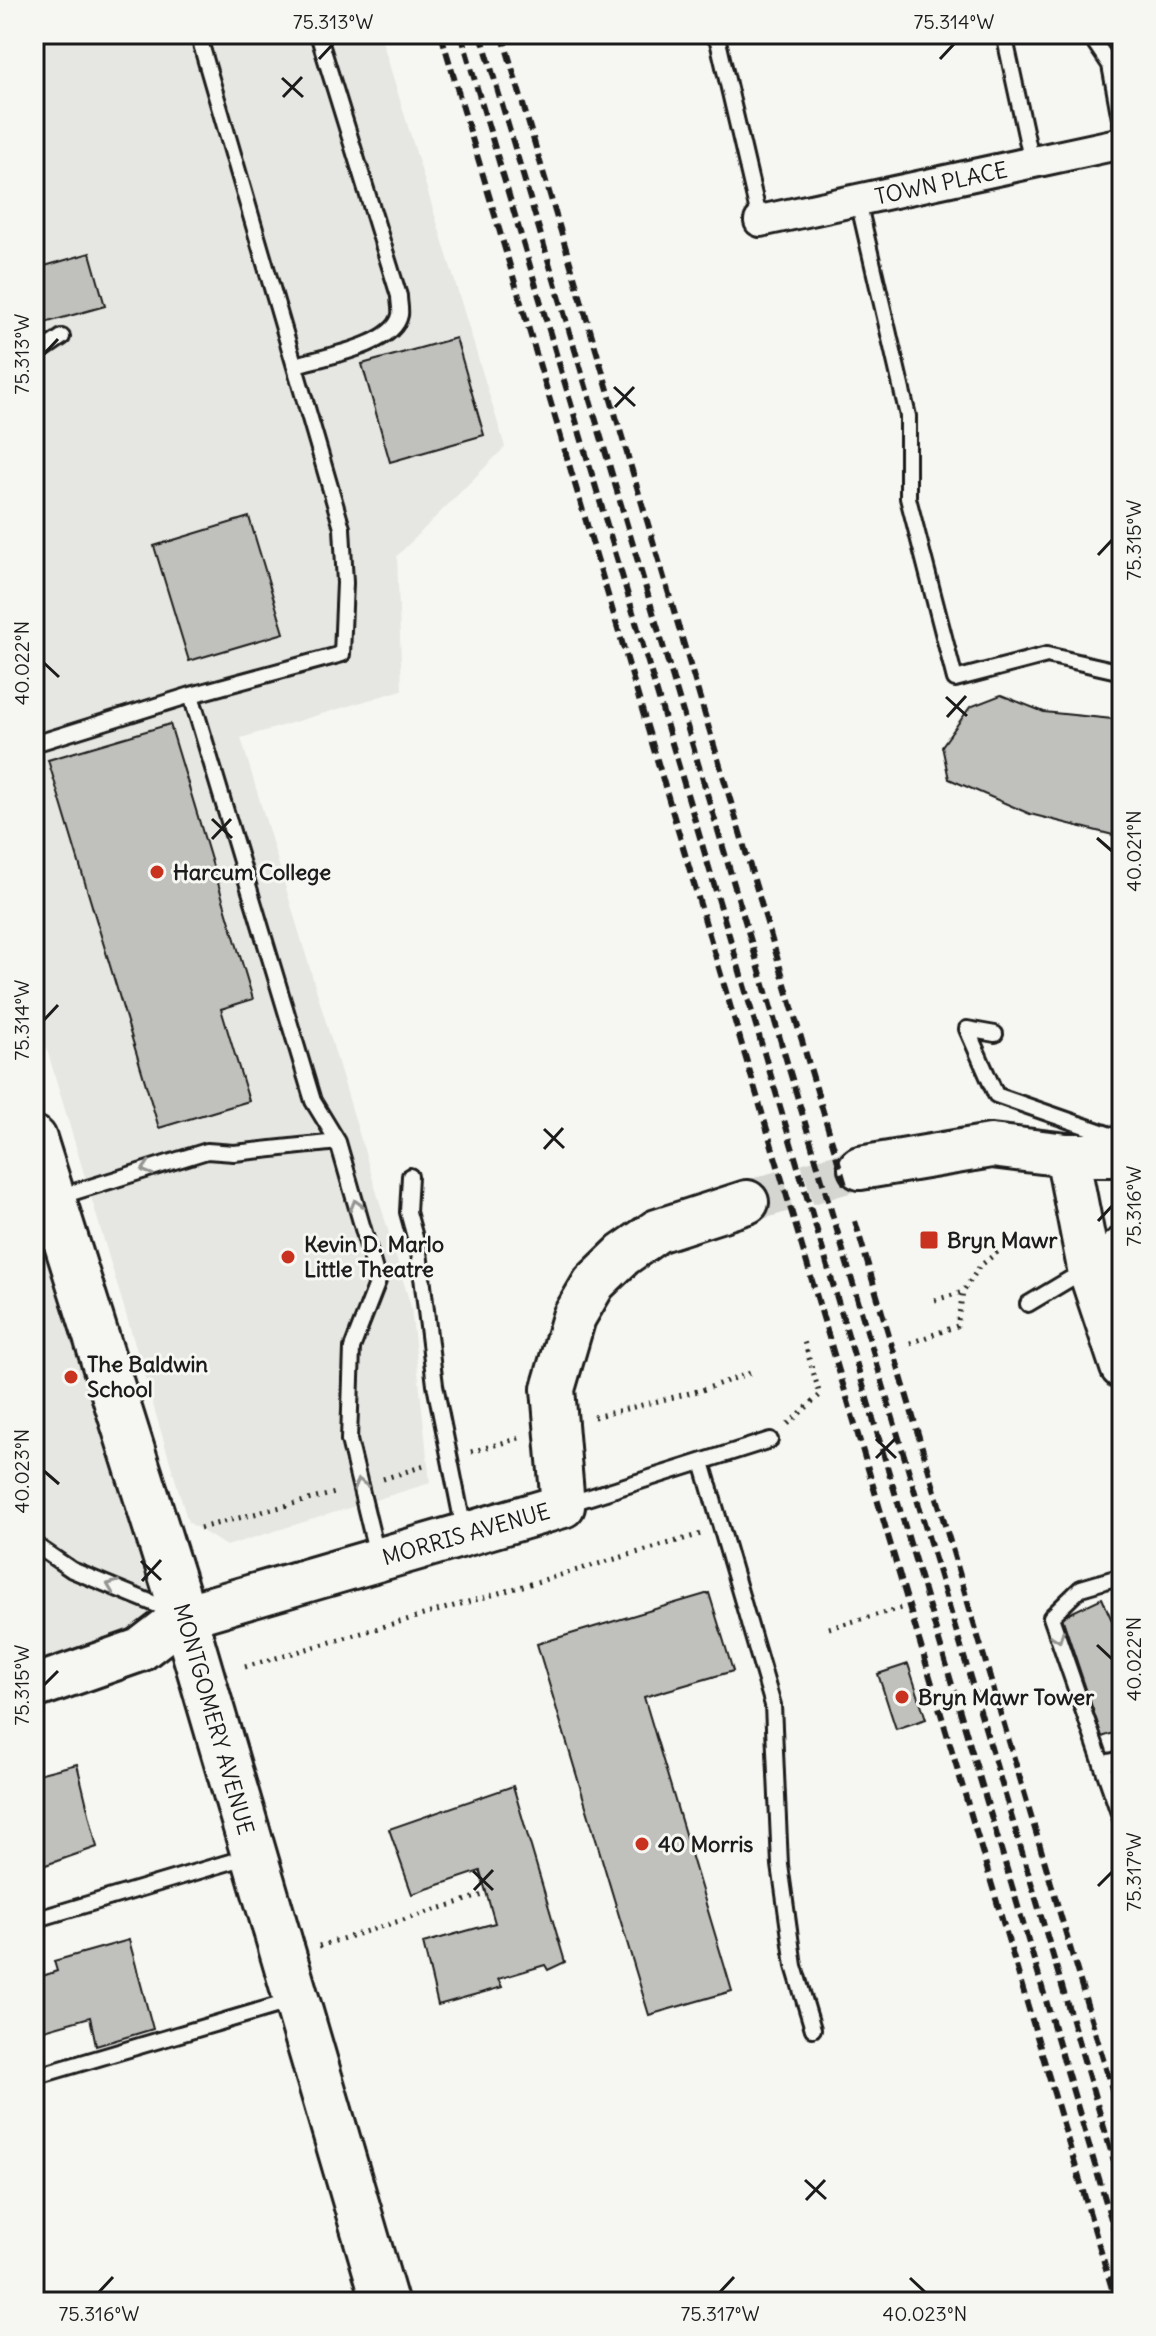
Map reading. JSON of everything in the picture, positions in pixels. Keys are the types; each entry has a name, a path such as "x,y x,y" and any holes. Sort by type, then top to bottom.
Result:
{"main road":[{"name":"MONTGOMERY AVENUE","path":"34,1139 184,1616 385,2302"}],"street":[{"name":"TOWN PLACE","path":"760,221 1122,143"},
{"path":"860,1168 991,1146 1067,1155 1122,1155"},
{"path":"1067,1155 1106,1258 1104,1312 1122,1367"},
{"name":"MORRIS AVENUE","path":"34,1687 140,1650 184,1616 563,1506 553,1389 574,1317 594,1283 623,1255 657,1231 747,1202"}],"lane":[{"path":"34,744 191,695 342,654 345,583 342,528 198,34"},
{"path":"296,365 379,341 393,330 400,315 399,296 318,34"},
{"path":"712,34 718,41 760,221"},
{"path":"1004,34 1032,163"},
{"path":"1089,34 1110,65 1122,130"},
{"path":"858,201 908,416 908,498 955,679 1047,655 1122,672"},
{"path":"34,356 62,337"},
{"path":"191,695 313,1101 338,1142 378,1281 352,1348 349,1440 379,1560"},
{"path":"995,1034 967,1029 996,1095 1122,1139"},
{"path":"53,1199 207,1151 234,1153 338,1142"},
{"path":"410,1176 408,1212 419,1252 435,1385 465,1534"},
{"path":"1028,1304 1106,1258"},
{"path":"563,1506 770,1440"},
{"path":"702,1462 773,1705 780,1865 794,1966 813,2029"},
{"path":"34,1544 72,1570 184,1616"},
{"path":"1122,1576 1081,1588 1051,1617 1122,1822"},
{"path":"1104,1763 1122,1759"},
{"path":"34,1920 254,1855"},
{"path":"34,2077 296,2000"}],"path":[{"path":"910,1343 957,1326 963,1292 980,1266 1009,1243 1040,1240"},
{"path":"935,1300 963,1292"},
{"path":"770,1440 820,1395 803,1338"},
{"path":"702,1390 750,1373"},
{"path":"245,1667 721,1528"},
{"path":"829,1628 901,1608"},
{"path":"284,1956 483,1895"}],"shaded area":[{"name":"Harcum College","path":"34,34 380,34 505,447 397,556 402,690 241,738 411,1307 430,1483 226,1546 188,1522 34,1006"},
{"name":"The Baldwin School","path":"34,1139 184,1616 34,1687"}],"building":[{"path":"90,253 105,306 34,326 34,269"},
{"path":"456,338 484,435 390,462 362,364"},
{"path":"249,517 284,633 189,661 154,546"},
{"path":"1001,695 1044,712 1122,720 1122,835 1030,814 949,779 942,746 970,707"},
{"path":"170,724 253,999 221,1009 249,1101 159,1128 48,760"},
{"name":"40 Morris","path":"709,1593 733,1671 644,1697 732,1991 649,2015 537,1644"},
{"path":"1102,1598 1122,1643 1122,1730 1102,1737 1062,1617"},
{"name":"Bryn Mawr Tower","path":"908,1664 926,1719 896,1729 878,1674"},
{"path":"77,1764 97,1847 34,1869 34,1775"},
{"path":"513,1786 565,1962 548,1970 545,1965 498,1979 502,1987 438,2005 423,1943 495,1923 480,1871 412,1894 389,1829"},
{"path":"129,1940 153,2029 96,2046 90,2017 34,2033 34,1979 57,1971 54,1961"}],"tunnel":[{"path":"747,1202 860,1168"}],"railway":[{"path":"441,34 1116,2302"},
{"path":"461,34 1122,2256"},
{"path":"481,34 1122,2188"},
{"path":"502,34 845,1185"},
{"path":"855,1221 1122,2123"}],"place":[{"name":"Harcum College","path":"157,872"},
{"name":"Bryn Mawr","path":"929,1240"},
{"name":"Kevin D. Marlo Little Theatre","path":"288,1257"},
{"name":"The Baldwin School","path":"71,1377"},
{"name":"Bryn Mawr Tower","path":"902,1697"},
{"name":"40 Morris","path":"642,1844"}]}
